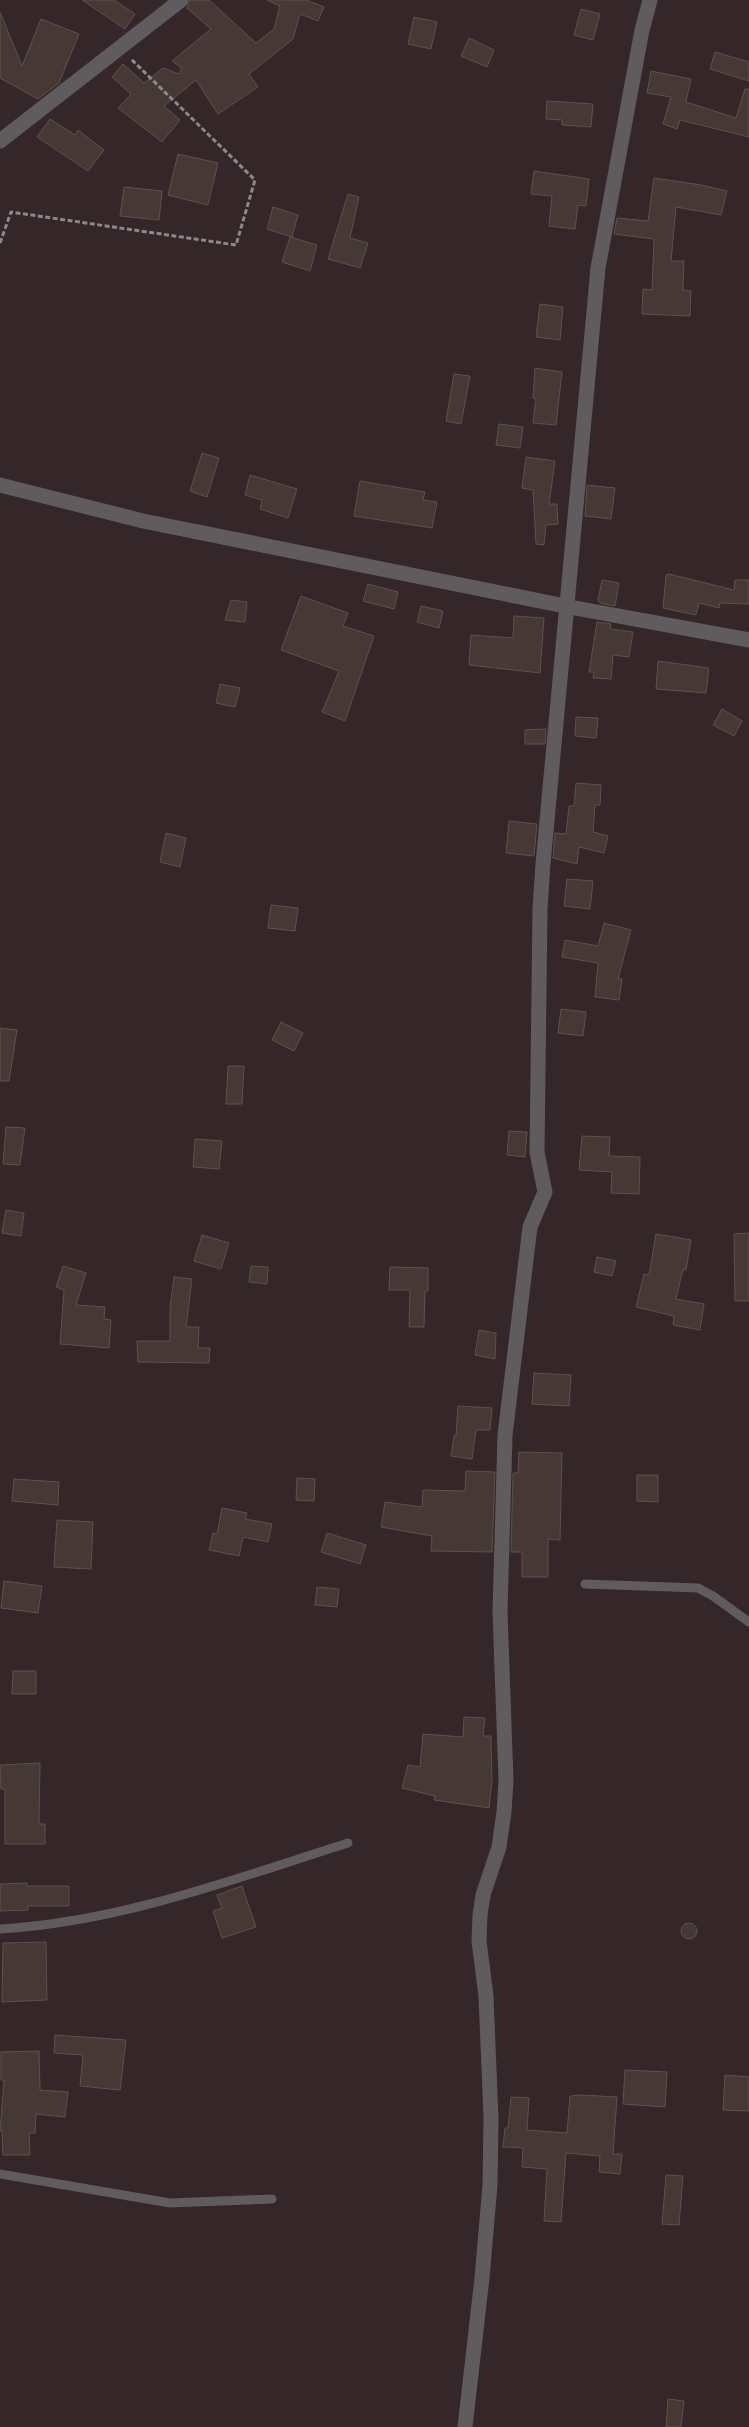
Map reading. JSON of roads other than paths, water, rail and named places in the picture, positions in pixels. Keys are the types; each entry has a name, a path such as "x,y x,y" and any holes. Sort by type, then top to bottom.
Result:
{"street":[{"path":"0,141 181,0"},
{"path":"465,2427 482,2278 490,2185 492,2118 486,1996 479,1941 483,1895 499,1847 506,1780 500,1612 505,1435 530,1227 545,1192 537,1152 540,910 598,268 642,30 650,0"},
{"path":"0,485 143,521 568,607 749,640"}],"lane":[{"path":"585,1584 698,1588 713,1596 749,1622"},
{"path":"0,1929 73,1921 145,1906 348,1843"},
{"path":"0,2174 170,2203 272,2199"}]}
